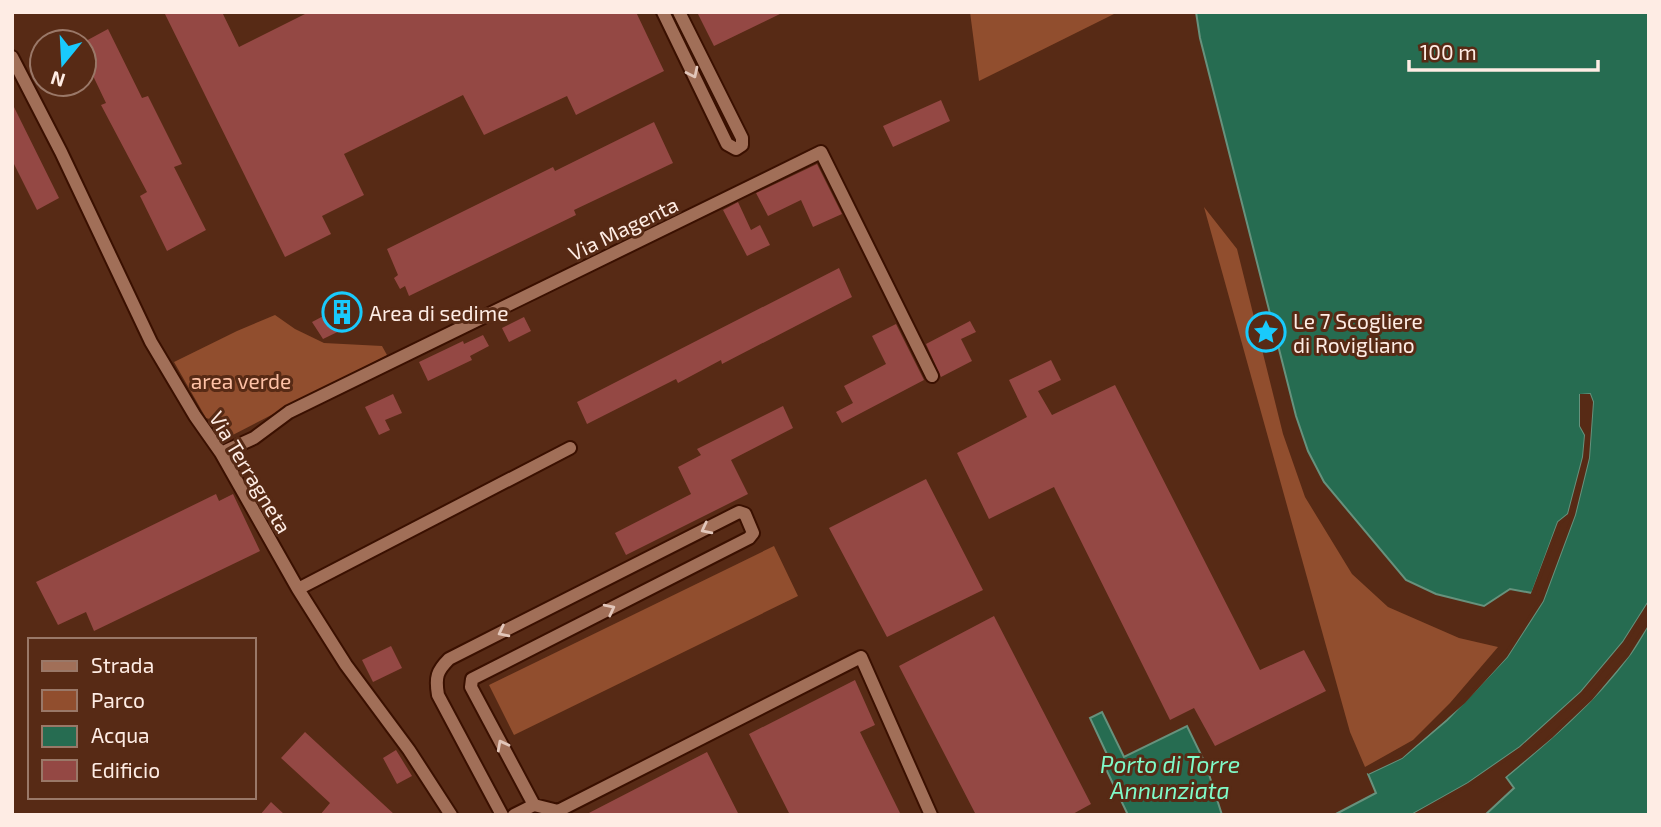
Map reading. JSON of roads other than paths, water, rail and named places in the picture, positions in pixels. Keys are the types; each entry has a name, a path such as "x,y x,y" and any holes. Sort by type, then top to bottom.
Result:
{"street":[{"path":"663,12 727,144 736,149 741,145 742,138 679,12"},
{"name":"Via Terragneta","path":"12,57 61,152 151,342 346,665 409,750 451,815"},
{"name":"Via Magenta","path":"220,453 254,438 289,412 821,152 932,376"},
{"path":"298,589 570,448"},
{"path":"502,815 438,695 435,681 440,668 449,659 739,512 745,514 753,533 749,538 472,679 471,687 534,805 559,813 861,657 931,815"},
{"path":"514,815 534,805"}],"water":[{"path":"1196,12 1649,12 1649,601 1623,642 1581,692 1520,747 1468,783 1411,815 1334,815 1376,793 1368,774 1402,758 1447,720 1507,657 1543,601 1575,515 1589,458 1593,402 1590,394 1580,395 1580,426 1585,435 1583,457 1568,514 1558,522 1532,593 1510,589 1484,606 1436,594 1406,580 1324,482 1308,451 1296,416 1200,38"},
{"path":"1649,624 1649,815 1485,815 1514,788 1506,777 1555,735 1601,690 1631,653"},
{"name":"Porto di Torre Annunziata","path":"1102,712 1124,757 1187,726 1206,765 1222,815 1128,815 1105,767 1111,763 1090,718"}],"place":[{"name":"Area di sedime","path":"342,312"},
{"name":"Le 7 Scogliere di Rovigliano","path":"1266,332"}],"park label":[{"name":"area verde","path":"241,380"}]}
